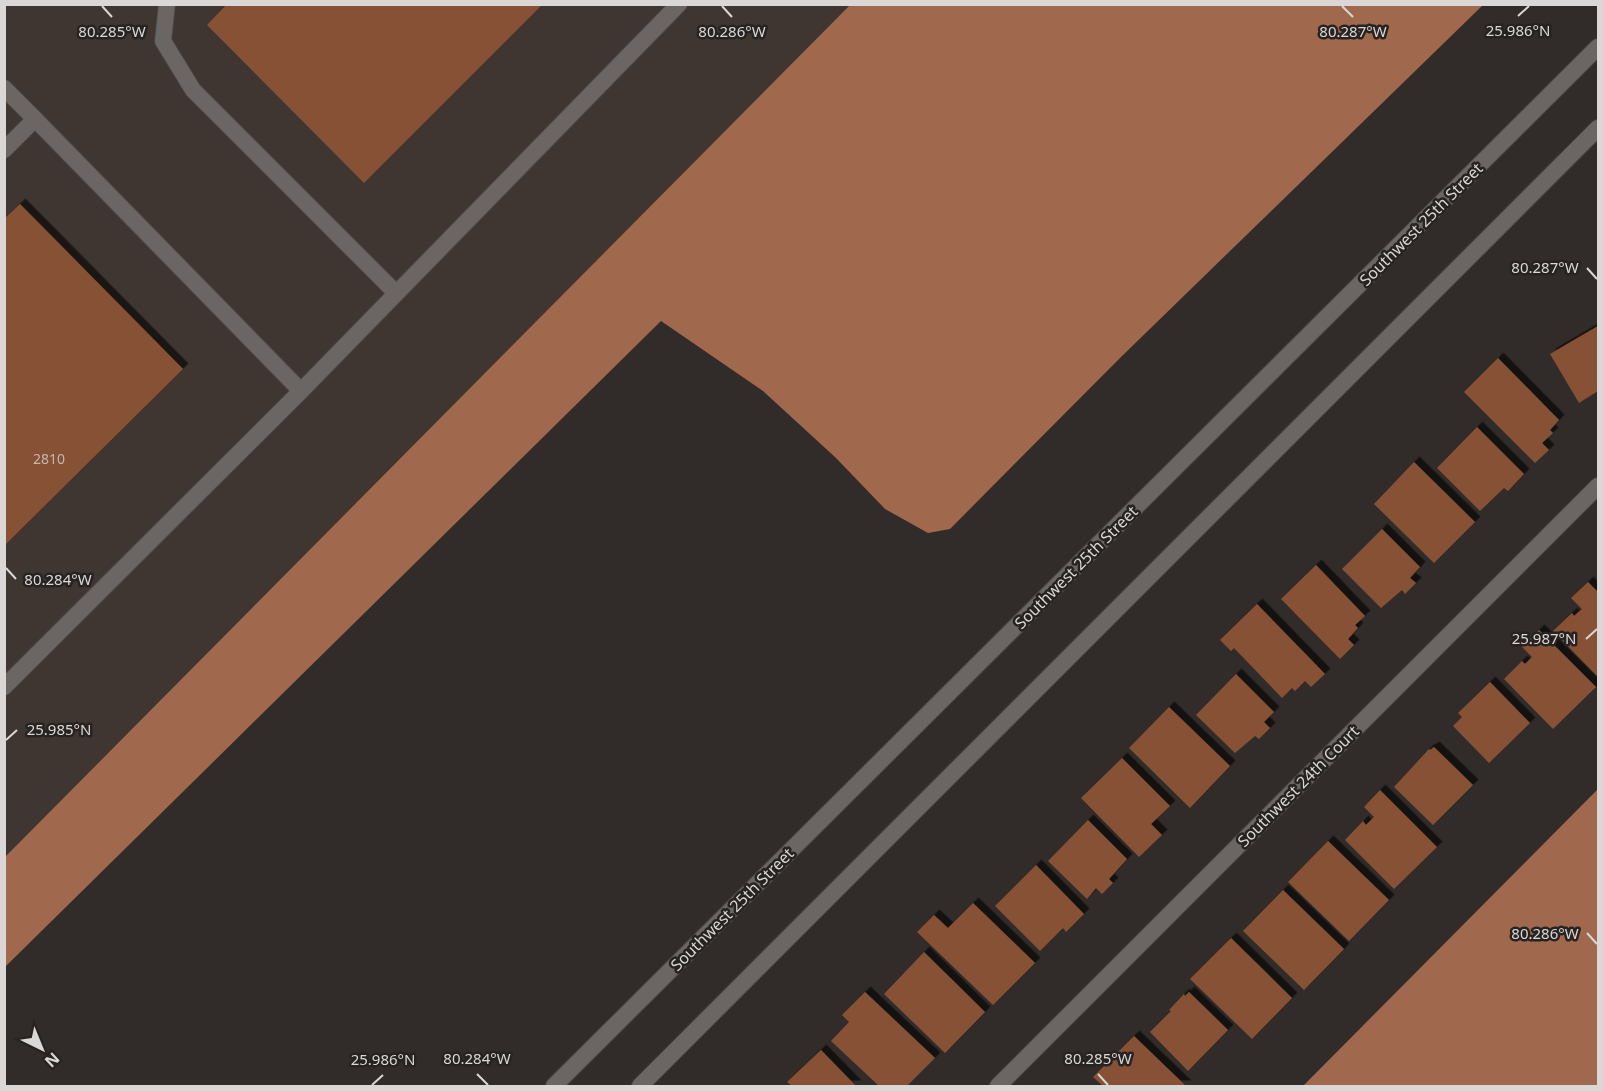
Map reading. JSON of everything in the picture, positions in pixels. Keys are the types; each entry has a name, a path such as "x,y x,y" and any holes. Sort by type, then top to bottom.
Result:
{"street":[{"path":"167,4 163,41 193,90 396,293"},
{"path":"4,687 301,391 679,4"},
{"name":"Southwest 25th Street","path":"554,1086 1599,47"},
{"path":"4,88 301,391"},
{"path":"4,150 35,119"},
{"path":"640,1086 1599,128"},
{"name":"Southwest 24th Court","path":"998,1086 1599,486"}],"shaded area":[{"path":"5,5 850,5 5,857"},
{"path":"850,5 1483,5 1120,358 950,529 928,533 885,509 836,458 763,391 661,321 5,967 5,857"},
{"path":"1598,789 1598,1086 1303,1086"}],"building":[{"path":"227,4 543,4 364,183 207,25"},
{"path":"20,204 183,369 4,546 4,219"},
{"path":"1598,326 1598,391 1579,403 1550,354"},
{"path":"1498,358 1559,420 1550,430 1553,433 1542,443 1549,450 1535,463 1464,392"},
{"path":"1477,427 1524,474 1508,491 1504,488 1480,511 1437,468"},
{"path":"1414,462 1475,522 1434,563 1374,504"},
{"path":"1382,529 1420,567 1410,578 1416,583 1405,594 1402,590 1381,608 1342,569"},
{"path":"1316,565 1365,616 1355,625 1358,628 1348,639 1354,645 1340,659 1281,599"},
{"path":"1588,582 1598,592 1598,677 1553,631 1572,613 1574,616 1582,609 1571,598"},
{"path":"1257,604 1325,674 1311,687 1305,681 1295,691 1292,688 1282,698 1234,648 1231,651 1220,640"},
{"path":"1539,630 1596,687 1553,729 1504,679 1522,661 1525,664 1532,657 1522,647"},
{"path":"1236,674 1274,712 1264,722 1270,728 1259,739 1255,736 1235,753 1196,715"},
{"path":"1490,682 1530,723 1489,763 1453,726 1462,717 1458,713"},
{"path":"1169,707 1230,766 1190,808 1129,748"},
{"path":"1434,747 1473,785 1433,825 1394,787 1429,749"},
{"path":"1122,758 1170,806 1151,824 1162,835 1139,857 1081,798"},
{"path":"1380,790 1437,847 1394,889 1345,840 1363,821 1366,825 1374,817 1364,807"},
{"path":"1088,820 1127,859 1109,879 1113,883 1102,894 1096,888 1087,899 1048,861"},
{"path":"1328,841 1389,900 1349,941 1288,882"},
{"path":"1036,865 1084,914 1066,932 1063,928 1040,951 995,906"},
{"path":"1283,890 1344,949 1304,990 1243,931"},
{"path":"973,903 1035,963 993,1005 917,932 934,915 948,928"},
{"path":"1231,938 1292,998 1252,1039 1190,979"},
{"path":"924,952 985,1012 945,1053 884,994"},
{"path":"865,992 935,1058 907,1086 879,1086 831,1041 849,1022 842,1015"},
{"path":"1189,992 1228,1030 1188,1071 1150,1032 1184,994 1185,996"},
{"path":"1134,1036 1186,1086 1103,1086 1093,1077"},
{"path":"821,1050 856,1086 792,1086 787,1082"}]}
